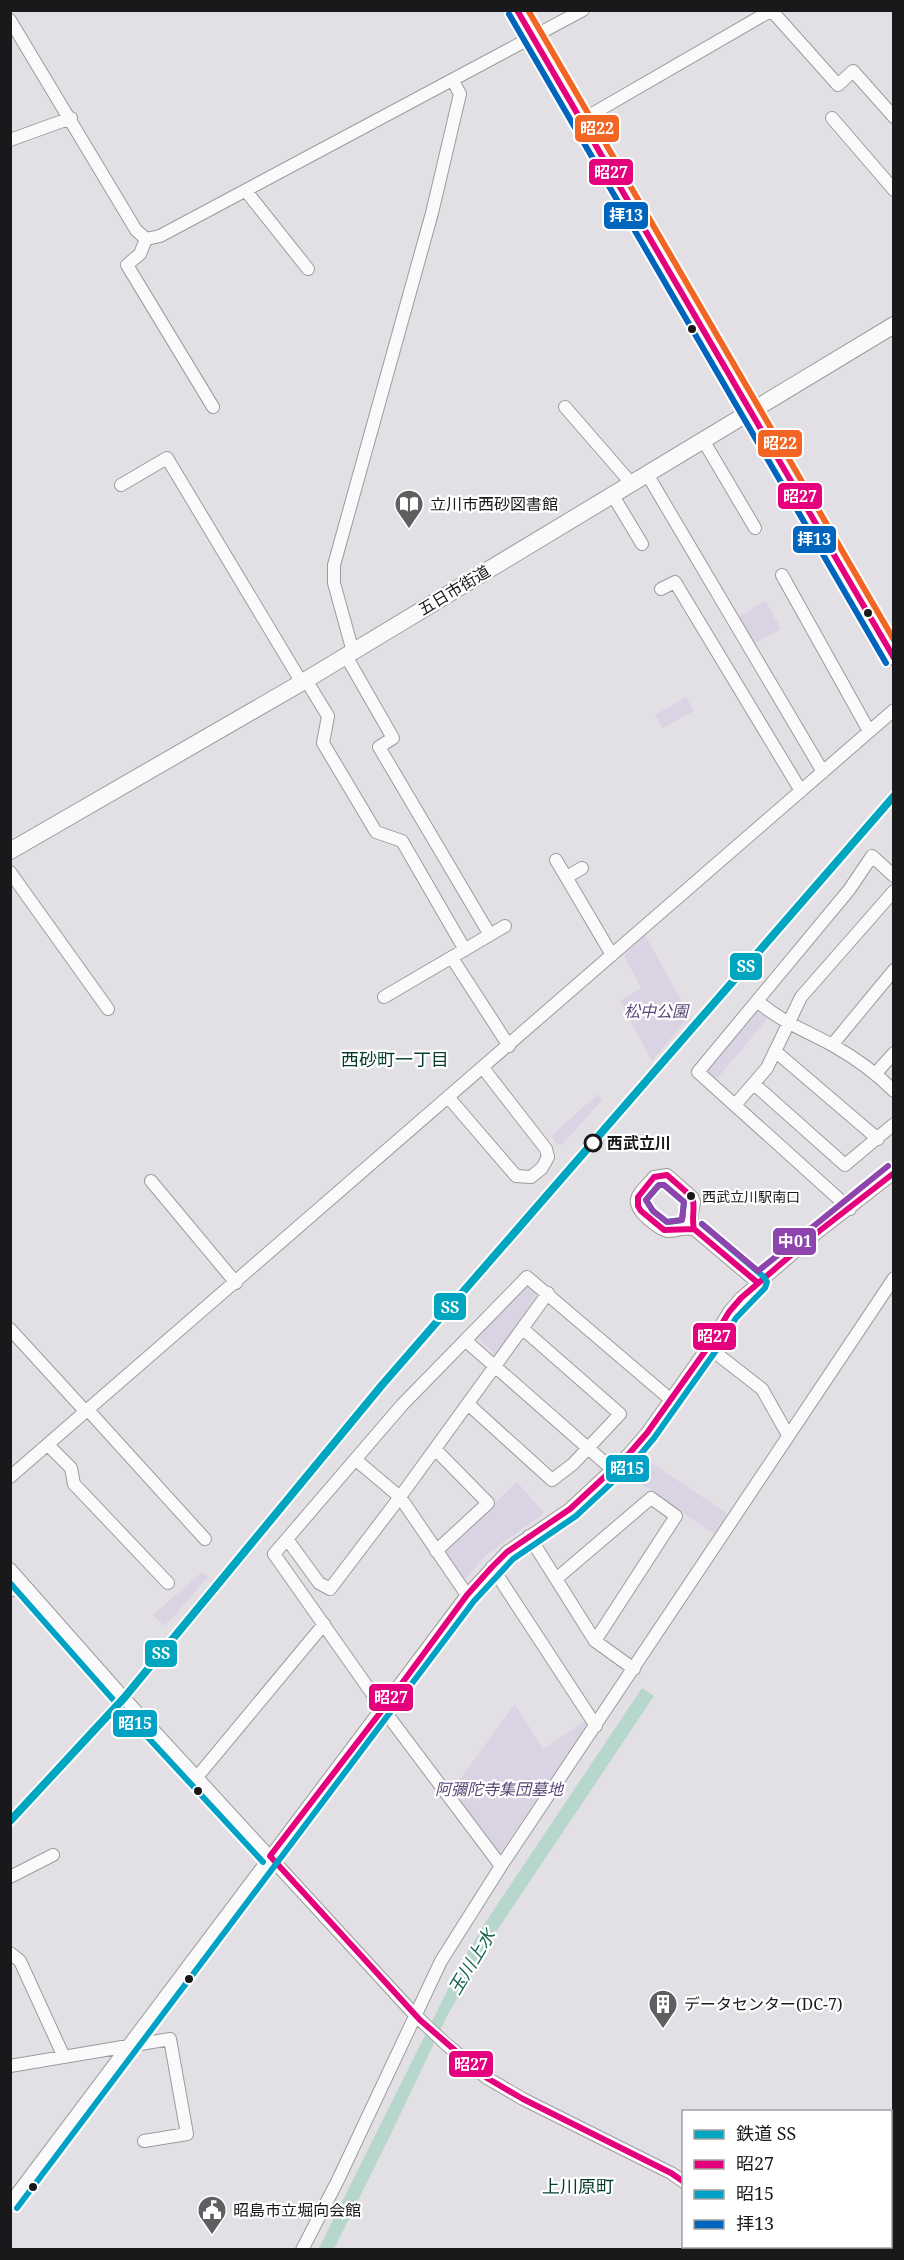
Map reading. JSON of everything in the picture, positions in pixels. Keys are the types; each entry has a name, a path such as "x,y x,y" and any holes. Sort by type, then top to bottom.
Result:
{"main road":[{"name":"五日市街道","path":"10,851 350,654 894,325"}],"street":[{"path":"517,10 531,38 751,410 894,659"},
{"path":"146,239 160,236 246,191 583,10"},
{"path":"580,121 772,11 838,84 853,71 894,117"},
{"path":"10,20 71,118 136,230 146,239"},
{"path":"453,81 460,94 432,213 334,565 334,583 350,654 393,738 379,747 490,935"},
{"path":"10,140 71,118"},
{"path":"832,118 894,190"},
{"path":"246,191 308,269"},
{"path":"146,239 140,254 127,265 213,407"},
{"path":"565,407 631,483"},
{"path":"703,440 755,528"},
{"path":"120,485 166,458 328,716 323,743 376,832 402,841 465,950"},
{"path":"647,474 823,772"},
{"path":"612,494 642,544"},
{"path":"661,589 675,582 801,791"},
{"path":"784,583 826,666 869,731"},
{"path":"10,1477 894,710"},
{"path":"850,1209 698,1072 849,890 872,856 894,876"},
{"path":"556,860 612,954"},
{"path":"567,877 582,868"},
{"path":"10,872 108,1009"},
{"path":"735,1105 767,1068 801,997 894,891"},
{"path":"384,997 505,926"},
{"path":"452,958 509,1046"},
{"path":"832,1045 894,970"},
{"path":"757,1001 776,1017 832,1045 876,1073 894,1091"},
{"path":"775,1051 878,1139"},
{"path":"876,1073 894,1053"},
{"path":"449,1098 516,1176 531,1177 542,1168 548,1157 546,1149 483,1068"},
{"path":"754,1084 845,1165 894,1124"},
{"path":"10,2203 467,1595 507,1552 570,1509 613,1470 647,1432 708,1347 729,1312 758,1283 818,1232 894,1173"},
{"path":"667,1175 692,1197 694,1202 689,1225 667,1231 659,1228 638,1209 637,1197 654,1177 667,1175"},
{"path":"151,1181 236,1283"},
{"path":"689,1225 758,1283"},
{"path":"501,1866 383,1709 274,1554 402,1405 527,1277 670,1400"},
{"path":"302,2250 419,2018 441,1961 501,1866 894,1278"},
{"path":"287,1539 320,1583 330,1589 400,1497 548,1293"},
{"path":"10,1329 87,1411 198,1536"},
{"path":"468,1404 552,1480 573,1464 620,1414 523,1329"},
{"path":"466,1341 613,1470"},
{"path":"708,1347 762,1389 785,1425 788,1435"},
{"path":"48,1445 71,1468 74,1484 168,1583"},
{"path":"435,1449 488,1503 436,1551"},
{"path":"356,1460 400,1497 467,1595"},
{"path":"556,1579 651,1498 676,1516 596,1641"},
{"path":"529,1536 596,1641 634,1669"},
{"path":"492,1567 596,1726"},
{"path":"10,1569 198,1778 419,2018 447,2045 487,2078 523,2099 682,2180"},
{"path":"10,1591 22,1582"},
{"path":"198,1778 324,1624"},
{"path":"10,1877 53,1855"},
{"path":"10,1953 20,1961 64,2057"},
{"path":"10,2066 170,2039 187,2134 144,2141"}],"green space":[{"path":"765,601 781,629 754,644 739,617"},
{"path":"686,697 694,711 663,728 655,715"},
{"name":"松中公園","path":"645,935 690,1016 652,1061 620,1001 641,988 624,955"},
{"path":"760,1010 768,1018 715,1081 707,1073 708,1067 755,1011"},
{"path":"598,1094 602,1100 562,1145 558,1145 551,1136"},
{"path":"526,1285 537,1295 496,1355 476,1337"},
{"path":"641,1456 728,1514 714,1534 626,1473"},
{"path":"517,1482 544,1513 486,1555 465,1580 445,1551"},
{"path":"202,1572 208,1577 165,1626 153,1615"},
{"name":"阿彌陀寺集団墓地","path":"515,1704 543,1749 585,1721 588,1726 500,1853 452,1790"}],"water":[{"name":"玉川上水","path":"642,1688 654,1696 488,1944 446,2018 334,2249 318,2250 458,1969 487,1920"}],"rail line":[{"name":"SS","path":"10,1821 124,1698 382,1385 894,796"}],"transit line":[{"name":"昭27","path":"517,10 894,658"},
{"name":"昭22","path":"528,10 894,640"},
{"name":"拝13","path":"509,14 886,663"},
{"name":"中01","path":"702,1224 758,1271 888,1166"},
{"name":"昭27","path":"682,2181 523,2099 487,2078 420,2020 270,1856 467,1595 492,1567 507,1552 570,1509 627,1456 647,1433 708,1347 729,1312 741,1298 818,1232 894,1173"},
{"name":"昭27","path":"667,1175 692,1197 694,1229 664,1230 638,1206 638,1197 654,1177 667,1175"},
{"name":"昭15","path":"659,1185 664,1185 684,1202 682,1220 667,1222 653,1211 646,1200 659,1185"},
{"name":"中01","path":"659,1185 664,1185 684,1202 682,1220 667,1222 653,1211 646,1200 659,1185"},
{"name":"昭15","path":"17,2208 474,1601 513,1559 576,1516 634,1462 654,1438 715,1352 736,1318 765,1288 767,1282 764,1277 702,1224"},
{"name":"昭27","path":"694,1229 758,1283"},
{"name":"昭15","path":"10,1583 117,1704 263,1862"}],"place":[{"name":"立川市西砂図書館","path":"409,530"},
{"name":"西武立川","path":"593,1143"},
{"name":"西武立川駅南口","path":"691,1196"},
{"name":"データセンター(DC-7)","path":"663,2030"},
{"name":"昭島市立堀向会館","path":"212,2236"}],"district":[{"name":"西砂町一丁目","path":"395,1060"},
{"name":"上川原町","path":"578,2187"}]}
